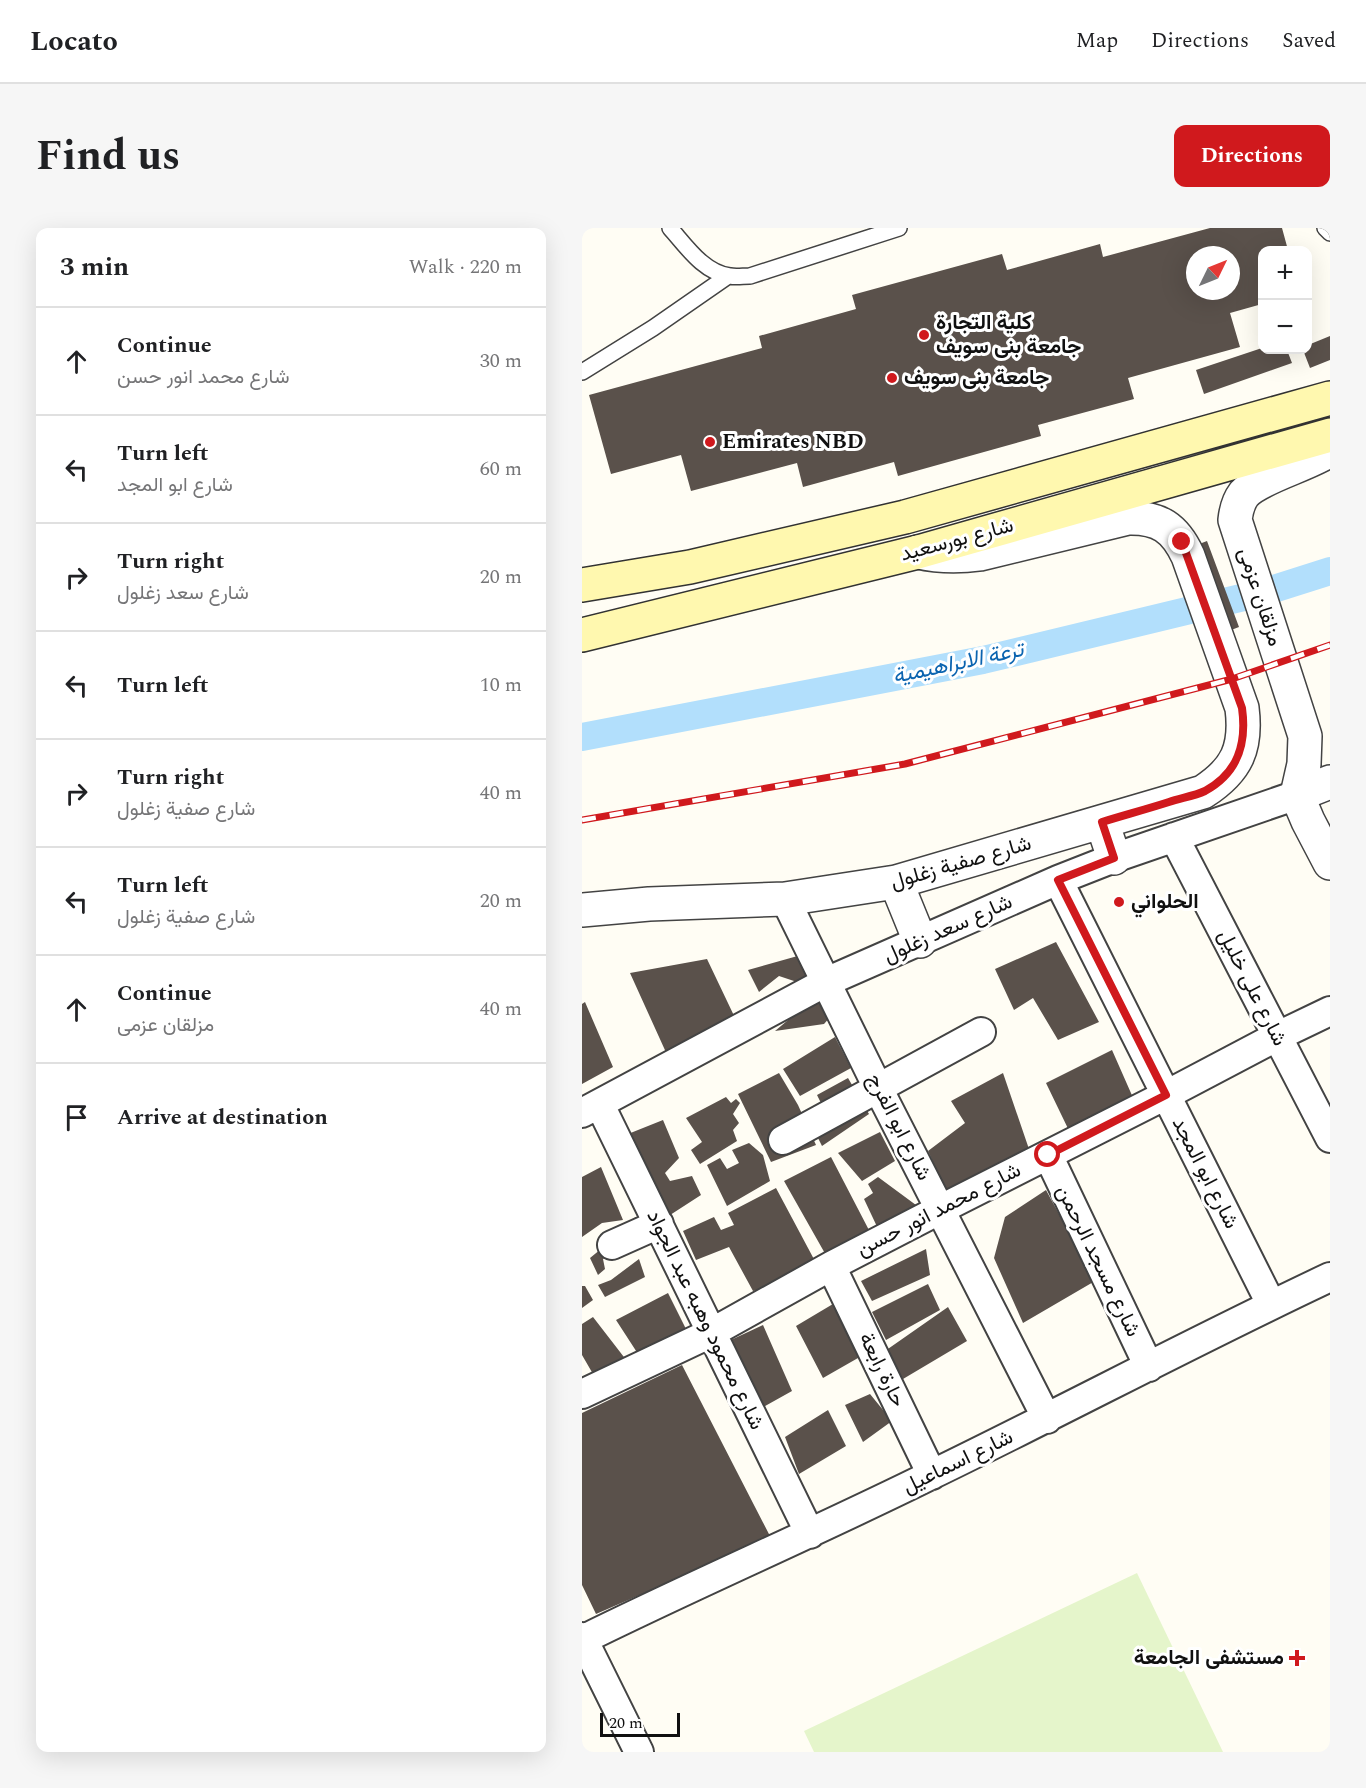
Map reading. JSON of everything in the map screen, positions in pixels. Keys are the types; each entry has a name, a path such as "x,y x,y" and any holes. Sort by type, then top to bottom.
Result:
{"main road":[{"name":"شارع بورسعيد","path":"582,585 690,567 905,517 1330,398"},
{"name":"شارع بورسعيد","path":"582,635 918,552 1330,435"}],"street":[{"name":"مزلقان عزمى","path":"1297,795 1304,764 1305,736 1234,520 1237,507 1254,485 1316,459 1330,450"},
{"name":"شارع صفية زغلول","path":"582,910 649,904 785,899 896,882 1203,792 1220,781 1233,766 1241,748 1244,728 1242,708 1188,556 1182,542 1172,530 1158,522 1144,518 1128,518 980,554 960,557 918,552"},
{"name":"شارع سعد زغلول","path":"591,1109 826,982 1058,880 1330,782"},
{"path":"1297,795 1330,863"},
{"path":"1102,822 1114,858"},
{"name":"شارع على خليل","path":"1174,837 1330,1138"},
{"name":"شارع ابو المجد","path":"1058,880 1271,1304"},
{"path":"896,882 920,941"},
{"name":"شارع ابو الفرج","path":"785,899 878,1088 1047,1419"},
{"name":"شارع محمد انور حسن","path":"582,1394 711,1333 831,1266 1330,1011"},
{"path":"783,1140 981,1032"},
{"name":"شارع محمود وهبه عبد الجواد","path":"591,1109 658,1224 810,1534"},
{"name":"شارع مسجد الرحمن","path":"1048,1155 1149,1367"},
{"path":"612,1245 658,1224"},
{"name":"حارة رابعة","path":"831,1266 932,1475"},
{"name":"شارع اسماعيل","path":"582,1639 932,1475 1271,1304 1330,1277"},
{"path":"582,1639 639,1752"}],"lane":[{"path":"670,228 710,269 728,276 750,276 899,228"},
{"path":"1325,228 1330,233"},
{"path":"582,372 653,328 728,276"}],"green space":[{"path":"1137,1573 1223,1752 814,1752 804,1731"}],"building":[{"path":"1210,228 1282,228 1287,246 1258,246 1258,305 1230,313 1240,347 1128,378 1134,399 1038,425 1041,436 898,476 894,462 803,487 797,463 691,491 681,455 611,474 589,395 762,348 759,336 856,309 852,295 1002,254 1007,270 1100,244 1103,257"},
{"path":"1330,336 1330,360 1310,368 1305,354 1312,354 1312,343"},
{"path":"1258,349 1258,354 1289,354 1292,363 1204,394 1196,370"},
{"path":"1207,541 1239,627 1226,632 1194,546"},
{"path":"1056,942 1099,1022 1058,1040 1033,998 1014,1010 995,969"},
{"path":"819,950 845,1000 824,1024 775,1031 800,1010 800,983 779,976 759,992 748,970"},
{"path":"707,959 737,1022 669,1059 630,973"},
{"path":"585,1002 613,1067 582,1084 582,1004"},
{"path":"835,1037 851,1068 800,1096 783,1069"},
{"path":"1112,1050 1138,1109 1074,1141 1046,1083"},
{"path":"779,1073 798,1105 816,1145 771,1162 738,1094"},
{"path":"1003,1073 1030,1152 948,1194 928,1151 965,1123 951,1101"},
{"path":"848,1078 869,1114 822,1146 807,1116 822,1105 817,1095"},
{"path":"726,1097 731,1103 736,1099 740,1103 733,1114 739,1123 733,1130 737,1141 700,1164 691,1150 702,1142 686,1118"},
{"path":"663,1120 679,1158 665,1173 670,1181 692,1176 701,1195 667,1217 623,1136"},
{"path":"880,1132 895,1161 862,1181 838,1153"},
{"path":"749,1143 763,1155 770,1181 727,1206 707,1165 720,1158 727,1169 739,1163 732,1150"},
{"path":"831,1157 871,1234 827,1257 784,1181"},
{"path":"601,1167 623,1220 602,1223 582,1237 582,1177"},
{"path":"878,1177 920,1208 880,1233 864,1199 873,1193 868,1184"},
{"path":"776,1188 816,1263 765,1289 753,1291 729,1247 696,1260 683,1231 714,1217 721,1230 734,1225 728,1213"},
{"path":"1046,1190 1095,1281 1023,1323 994,1258 1005,1217"},
{"path":"636,1217 642,1232 603,1259 605,1269 598,1275 590,1258 601,1249 599,1238"},
{"path":"926,1249 930,1275 872,1301 861,1281"},
{"path":"639,1259 645,1277 605,1297 598,1285 611,1280"},
{"path":"928,1284 940,1310 886,1340 872,1312"},
{"path":"582,1286 585,1286 593,1300 582,1308"},
{"path":"668,1293 689,1335 640,1357 616,1320"},
{"path":"838,1301 865,1354 823,1378 796,1326"},
{"path":"948,1307 967,1341 903,1379 885,1351"},
{"path":"593,1317 627,1361 593,1374 582,1355 582,1324"},
{"path":"763,1325 792,1391 751,1414 718,1346"},
{"path":"682,1365 771,1538 596,1614 582,1585 582,1413"},
{"path":"870,1394 892,1421 863,1442 845,1405"},
{"path":"828,1410 846,1446 799,1474 785,1437"}],"waterway":[{"name":"ترعة الابراهيمية","path":"582,737 983,660 1261,593 1330,571"}],"railway":[{"path":"582,820 905,764 1232,679 1330,645"}],"place":[{"name":"كلية التجارة جامعة بنى سويف","path":"924,335"},
{"name":"جامعة بنى سويف","path":"892,378"},
{"name":"Emirates NBD","path":"710,442"},
{"name":"الحلواني","path":"1119,902"},
{"name":"مستشفى الجامعة","path":"1297,1658"}],"route":[{"path":"1048,1155 1166,1095 1058,880 1114,858 1102,822 1203,792 1220,781 1233,766 1241,748 1244,728 1242,708 1182,542"}]}
